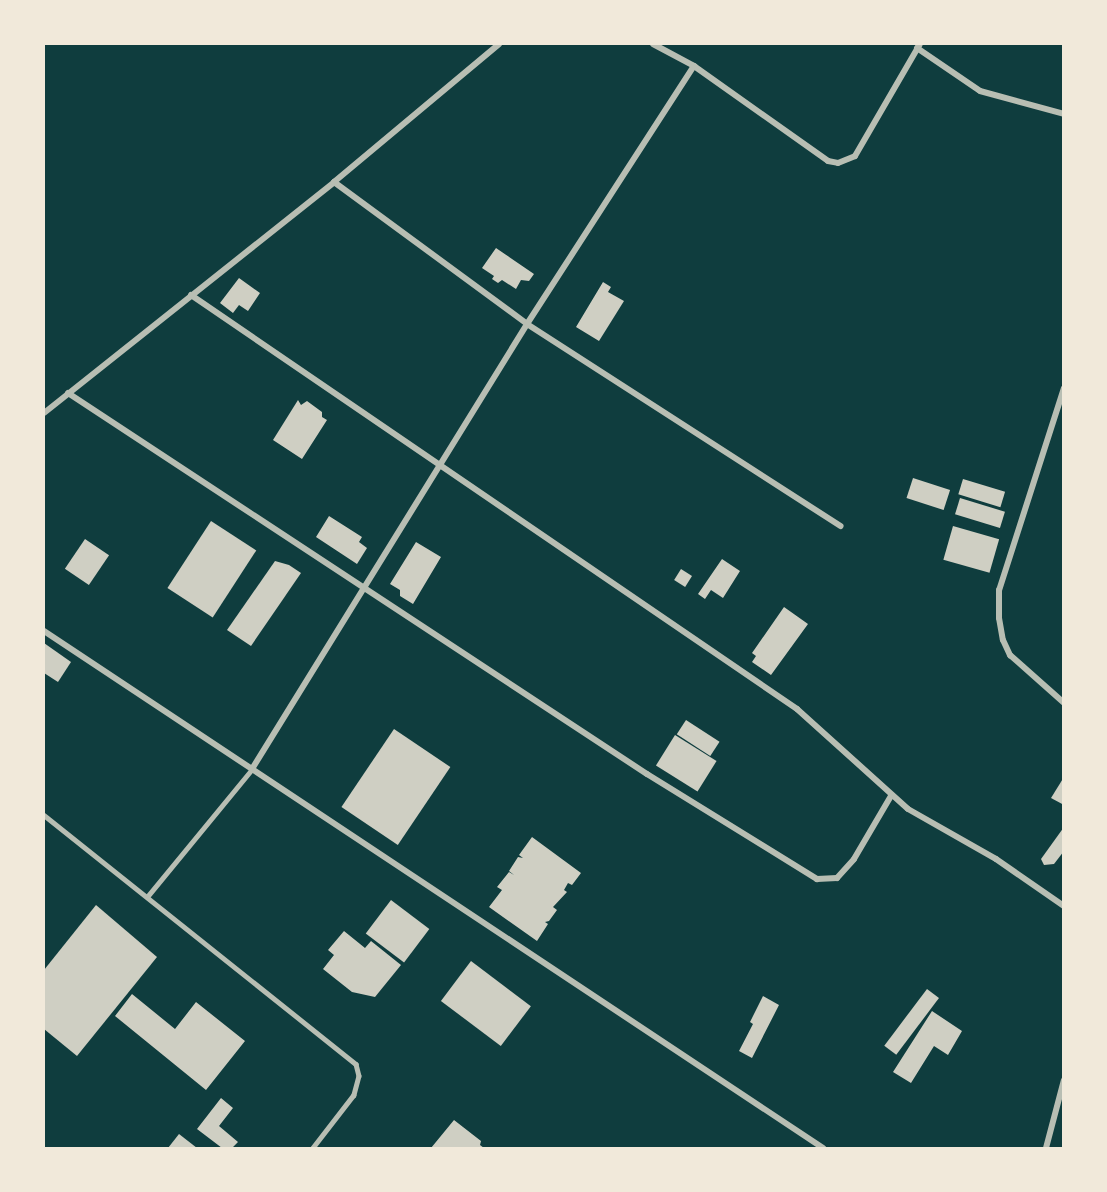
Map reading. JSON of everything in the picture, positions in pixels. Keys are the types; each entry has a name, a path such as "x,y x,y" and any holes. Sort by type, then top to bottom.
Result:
{"street":[{"path":"44,413 334,182 499,44"},
{"path":"653,44 694,66 828,161 838,163 855,156 918,46 980,91 1064,114"},
{"path":"252,769 366,588 527,324 694,66"},
{"path":"334,182 527,324 840,526"},
{"path":"191,295 441,464 797,710 908,809 996,859 1064,906"},
{"path":"1064,388 999,590 999,618 1003,640 1011,655 1064,703"},
{"path":"68,393 647,774 817,879 837,878 854,859 891,796"},
{"path":"44,631 823,1149"},
{"path":"1046,1149 1061,1106 1064,1080"}],"lane":[{"path":"147,897 252,769"},
{"path":"44,815 356,1064 359,1076 354,1095 313,1149"}],"building":[{"path":"496,248 534,274 529,281 521,280 516,289 502,280 498,283 492,279 494,276 482,268"},
{"path":"239,278 260,293 248,311 239,305 233,313 220,303"},
{"path":"603,282 611,287 608,292 624,301 599,341 576,327"},
{"path":"298,400 301,405 307,401 322,412 322,417 327,420 302,459 273,440"},
{"path":"913,478 950,490 944,510 907,498"},
{"path":"963,479 1005,492 1000,507 958,494"},
{"path":"960,498 1005,512 1000,528 955,514"},
{"path":"329,516 362,537 359,542 367,548 357,564 316,537"},
{"path":"211,521 256,550 213,618 167,588"},
{"path":"953,526 999,539 989,573 943,560"},
{"path":"85,539 109,555 89,585 65,569"},
{"path":"416,542 441,557 413,604 400,596 400,590 390,584"},
{"path":"722,559 740,571 723,598 711,590 705,599 698,594"},
{"path":"275,561 289,565 301,573 251,646 227,630"},
{"path":"681,569 692,576 685,587 674,580"},
{"path":"784,607 808,624 771,675 752,662 756,656 752,653"},
{"path":"44,643 71,662 58,682 44,673"},
{"path":"686,720 720,742 710,756 677,734"},
{"path":"394,729 450,767 398,845 341,807"},
{"path":"675,735 717,761 697,791 656,766"},
{"path":"1064,777 1064,805 1051,798"},
{"path":"1064,827 1064,851 1054,864 1044,865 1041,859"},
{"path":"532,837 581,873 572,885 568,883 564,890 567,892 553,907 557,910 549,921 545,922 548,924 537,941 489,907 502,890 497,887 509,872 514,875 509,871 518,857 523,858 519,855"},
{"path":"391,900 429,929 404,962 366,934"},
{"path":"96,905 157,957 77,1056 44,1029 44,970"},
{"path":"344,931 365,948 371,941 401,965 375,997 352,992 323,969 334,955 328,950"},
{"path":"471,961 531,1006 501,1046 441,1001"},
{"path":"927,989 939,998 896,1055 884,1046"},
{"path":"132,994 175,1029 196,1002 245,1041 206,1090 115,1016"},
{"path":"763,996 779,1005 752,1058 739,1051 753,1024 750,1022"},
{"path":"932,1011 962,1031 948,1055 934,1046 911,1083 893,1072"},
{"path":"221,1098 233,1108 219,1126 238,1142 232,1148 222,1148 197,1129"},
{"path":"454,1120 481,1141 480,1145 484,1148 431,1148"},
{"path":"179,1134 197,1148 168,1148"}]}
